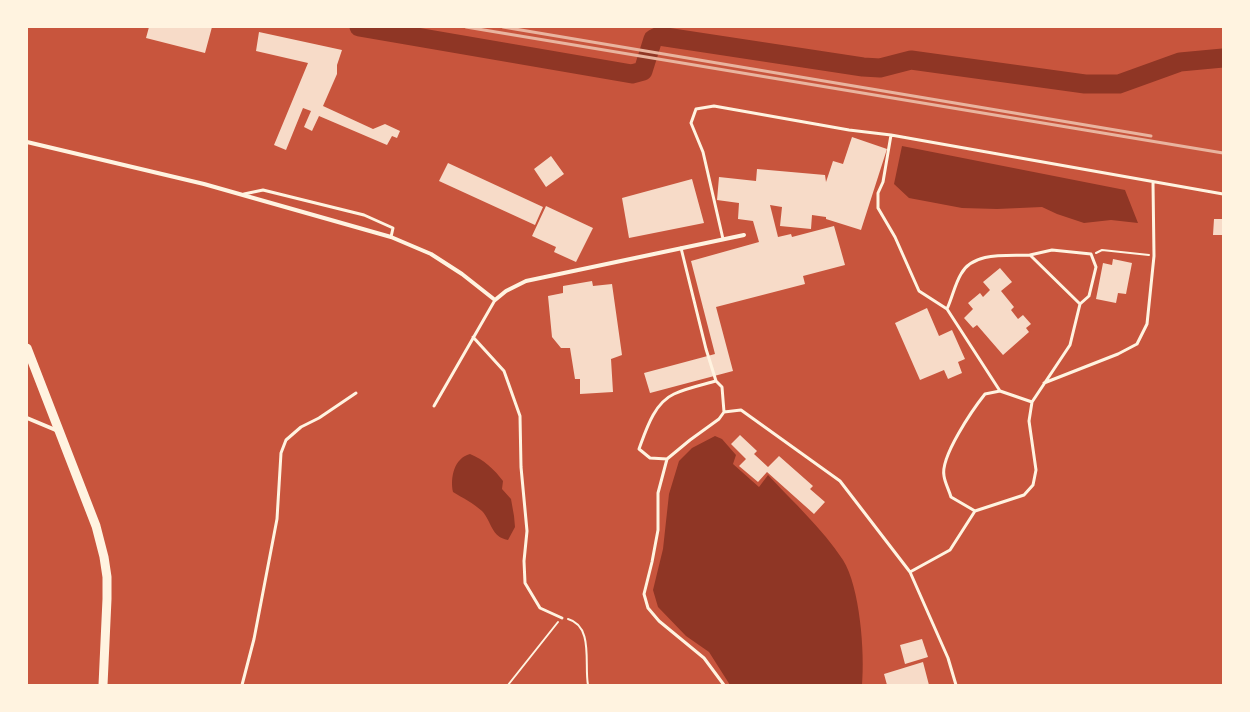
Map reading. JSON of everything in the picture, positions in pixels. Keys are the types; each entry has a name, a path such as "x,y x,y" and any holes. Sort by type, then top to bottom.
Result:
{"main road":[{"path":"27,348 96,526 104,557 107,577 107,599 103,685"}],"street":[{"path":"27,142 98,160 148,169 391,237 431,254 462,274 494,300 506,290 526,281 744,235"},
{"path":"27,418 60,432"}],"lane":[{"path":"723,239 703,152 691,123 696,109 714,106 849,130 891,135 1153,183 1223,194"},
{"path":"891,135 883,182 878,193 878,208 895,237 919,291 947,309 1000,391"},
{"path":"1044,383 1118,354 1137,344 1147,324 1154,256 1153,183"},
{"path":"242,195 263,190 364,215 393,228 391,237"},
{"path":"681,248 706,349 716,381 722,387 724,412 719,419 690,440 667,460 658,493 658,530 644,594 648,608 659,621 704,658 724,685"},
{"path":"910,572 950,550 975,510 1024,495 1033,485 1036,470 1029,421 1032,402 1070,345 1080,304 1089,296 1096,266 1091,254 1052,250 1030,255 988,256 968,264 961,274 947,309"},
{"path":"1030,255 1080,304"},
{"path":"434,406 494,300"},
{"path":"473,337 504,371 520,416 521,467 527,531 524,561 525,583 540,608 562,618"},
{"path":"667,460 650,458 639,448 649,423 659,407 672,395 716,381"},
{"path":"975,510 951,497 943,475 950,450 970,413 985,394 1000,391 1032,402"},
{"path":"242,685 254,639 277,519 281,453 286,440 301,427 319,418 356,393"},
{"path":"724,412 741,410 840,481 910,572 948,658 956,685"}],"path":[{"path":"1091,254 1102,250 1154,256"},
{"path":"508,685 562,618 573,621 584,632 588,685"}],"shaded area":[{"path":"902,146 1125,190 1138,223 1111,220 1084,223 1057,214 1042,207 997,209 962,208 909,198 894,184"},
{"path":"715,436 722,439 736,455 733,464 759,487 768,475 817,526 843,560 854,586 860,621 863,656 862,685 730,685 709,652 686,636 658,607 653,590 663,549 669,494 679,461 692,448"},
{"path":"470,454 484,462 496,473 503,481 502,489 511,499 515,527 508,540 498,536 482,511 472,503 453,492 452,481 454,469 460,460"}],"building":[{"path":"149,27 212,27 205,53 146,38"},
{"path":"259,32 342,50 337,65 337,74 323,106 373,129 385,124 400,131 397,138 392,136 387,145 319,116 312,131 304,127 311,111 303,108 286,150 274,145 308,63 256,51"},
{"path":"852,137 887,149 861,230 826,219 826,217 812,215 811,229 780,226 782,207 770,205 778,237 791,234 792,237 834,226 845,265 803,276 805,284 716,307 733,371 650,393 644,373 715,354 691,261 759,242 753,221 738,219 739,203 717,200 719,177 756,181 757,169 825,175 826,182 833,161 843,164"},
{"path":"551,156 564,174 546,187 534,169"},
{"path":"448,163 543,207 535,225 439,181"},
{"path":"692,179 704,223 629,238 622,198"},
{"path":"546,206 593,228 576,262 554,252 556,247 532,236"},
{"path":"1214,219 1223,219 1223,235 1213,235"},
{"path":"1113,259 1132,263 1126,294 1118,293 1116,303 1096,299 1103,263 1112,265"},
{"path":"1000,268 1012,282 1001,291 1014,307 1011,310 1018,319 1023,315 1031,324 1026,328 1029,332 1003,355 977,325 973,328 964,318 973,309 968,303 980,293 983,297 990,290 983,282"},
{"path":"592,281 593,286 612,284 622,355 611,359 613,392 580,394 580,379 575,379 570,348 561,348 552,337 548,296 563,293 563,286"},
{"path":"927,308 939,336 952,330 965,359 958,362 962,373 948,379 944,370 920,380 895,323"},
{"path":"740,435 757,451 754,454 768,467 779,456 813,486 810,489 825,502 814,514 767,472 758,482 739,466 746,459 731,444"},
{"path":"922,639 928,657 905,664 900,645"},
{"path":"923,662 929,685 887,685 884,674"}],"waterway":[{"path":"359,27 632,74 643,71 653,39 659,36 863,67 880,68 911,60 1085,84 1119,84 1180,62 1223,58"}],"railway":[{"path":"466,27 1223,153"},
{"path":"503,27 1151,136"}]}
